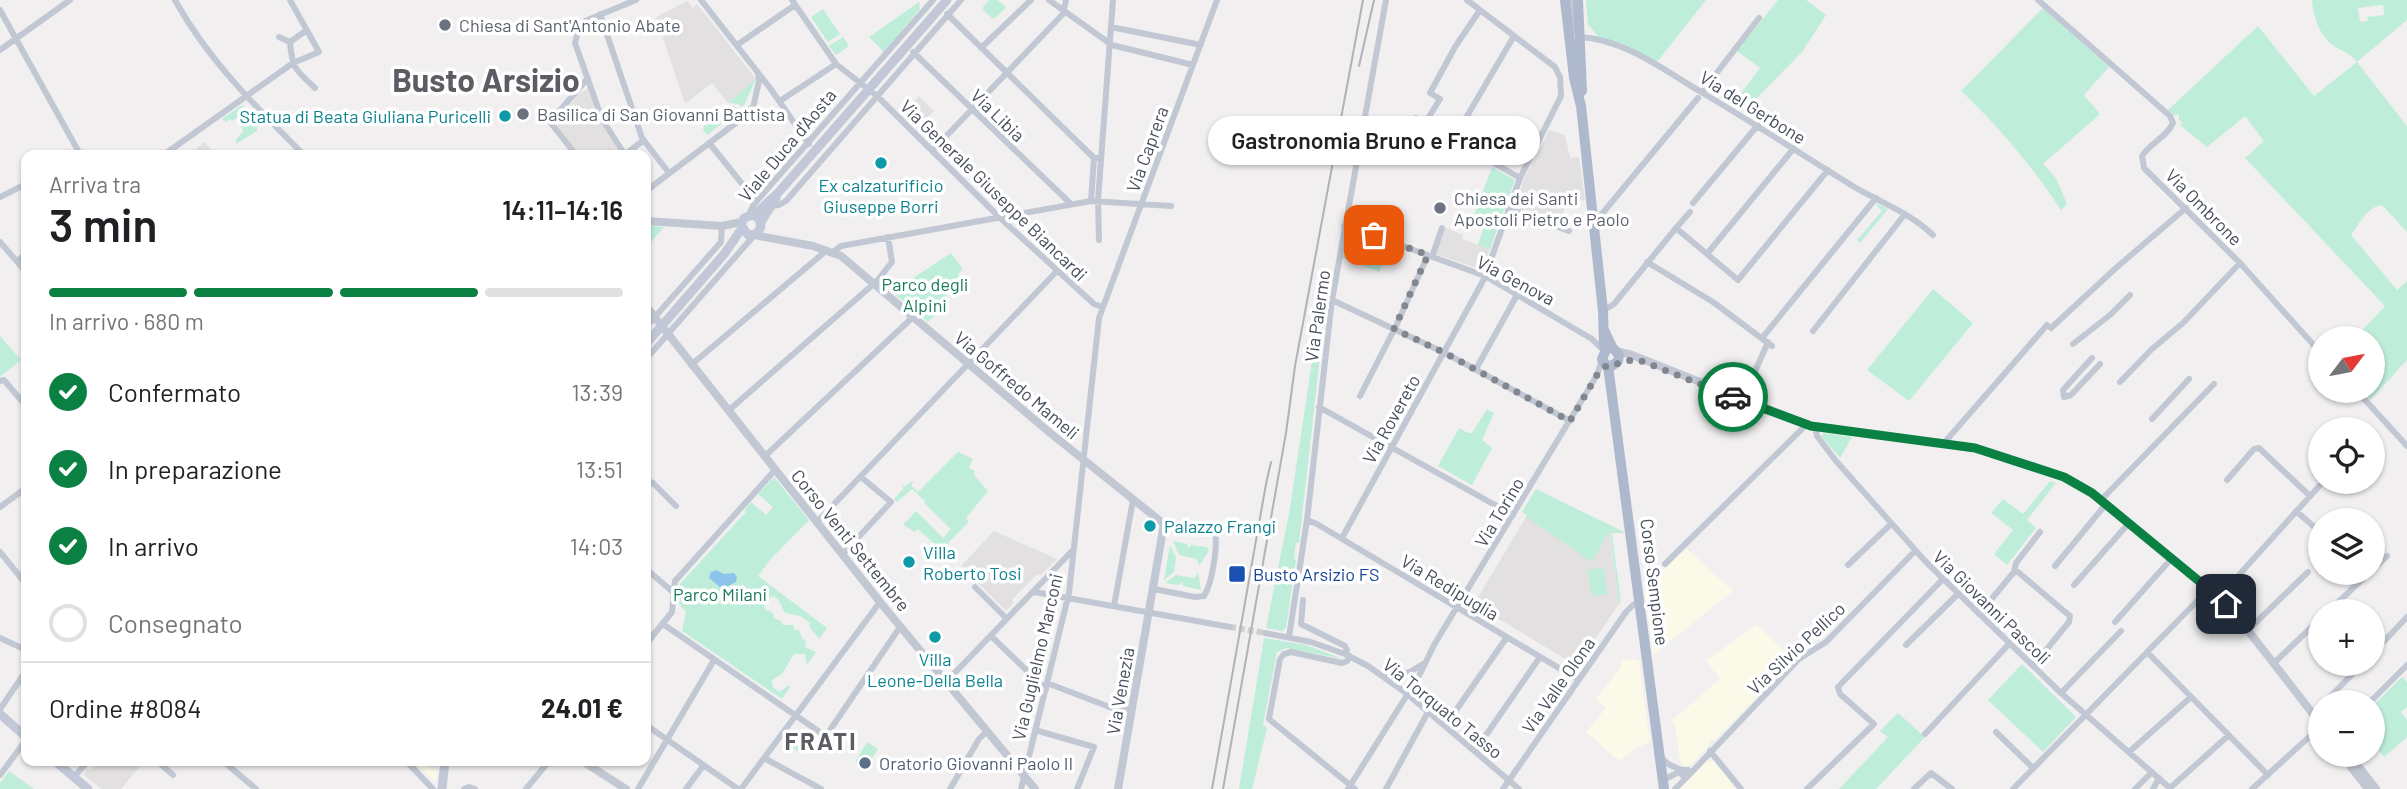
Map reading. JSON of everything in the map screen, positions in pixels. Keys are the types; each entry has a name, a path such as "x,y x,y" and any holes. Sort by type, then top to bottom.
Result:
{"main road":[{"path":"1565,0 1579,96"},
{"path":"1571,0 1604,330 1610,358"},
{"path":"1578,0 1581,37 1579,96"},
{"name":"Viale Duca d'Aosta","path":"751,226 816,150 911,50 915,29 939,2"},
{"name":"Viale Duca d'Aosta","path":"664,330 726,253 771,206 778,193"},
{"path":"651,340 664,330"},
{"name":"Corso Sempione","path":"1610,358 1663,784"},
{"path":"0,712 21,733"},
{"path":"61,766 88,789"},
{"path":"444,787 445,766"}],"street":[{"path":"0,50 70,0"},
{"path":"175,0 194,30 245,96 299,150"},
{"path":"170,150 293,63 319,52 290,0"},
{"path":"621,150 602,119 575,41 582,23 636,0"},
{"path":"701,0 816,150"},
{"name":"Viale Duca d'Aosta","path":"911,50 961,0"},
{"path":"981,48 1031,0"},
{"path":"1049,0 1110,44 1193,65"},
{"path":"932,151 1065,12 1066,0"},
{"path":"1099,240 1094,200 1113,0"},
{"name":"Via Caprera","path":"1084,461 1096,331 1102,307 1217,0"},
{"name":"Via Palermo","path":"1289,637 1307,520 1332,300 1386,0"},
{"path":"1467,0 1557,70 1561,96 1579,96"},
{"name":"Via Ombrone","path":"2038,0 2170,116 2173,123 2170,130 2146,150 2142,163 2144,168 2241,263 2308,338"},
{"path":"737,45 794,2"},
{"name":"Via Generale Giuseppe Biancardi","path":"794,2 836,64 873,93 1057,271 1094,304 1102,307"},
{"path":"939,2 948,15 981,48 1097,158"},
{"path":"0,10 78,150"},
{"path":"1425,123 1440,99 1430,93 1455,47 1480,10"},
{"path":"600,14 644,140 669,173"},
{"path":"1593,218 1601,215 1700,95 1759,18"},
{"path":"1111,27 1201,45"},
{"name":"Viale Duca d'Aosta","path":"664,330 747,245 751,226 749,210 860,84 915,29"},
{"path":"290,42 307,30"},
{"path":"1453,139 1514,36"},
{"path":"279,37 290,42"},
{"name":"Via del Gerbone","path":"1581,37 1620,46 1917,221 1933,235"},
{"path":"290,42 295,69 315,88"},
{"name":"Via Libia","path":"911,50 1071,204"},
{"path":"779,101 836,64"},
{"path":"651,187 751,111 759,80 757,71"},
{"path":"571,150 550,122 587,78"},
{"name":"Viale Duca d'Aosta","path":"771,206 786,201 873,93"},
{"name":"Via Rovereto","path":"1342,538 1485,276 1520,178 1561,96"},
{"path":"1416,118 1520,178"},
{"path":"1693,203 1758,125"},
{"path":"631,150 644,140"},
{"path":"710,144 757,201"},
{"path":"1707,254 1794,148"},
{"path":"1676,228 1738,280 1828,170"},
{"path":"0,197 21,186"},
{"path":"1742,401 1767,342 1876,198"},
{"path":"691,365 830,251 841,246 1094,200 1171,206"},
{"path":"1944,443 2049,327 2186,208"},
{"path":"1508,209 1569,231"},
{"path":"1603,311 1614,304 1690,212"},
{"path":"1813,331 1905,214"},
{"path":"651,221 751,226"},
{"path":"651,321 721,242 722,226"},
{"name":"Via Goffredo Mameli","path":"751,226 778,238 830,251 1163,523"},
{"name":"Via Genova","path":"1344,226 1485,276 1592,339 1610,358"},
{"path":"1360,396 1442,228"},
{"path":"728,411 874,285 892,262 888,237"},
{"path":"0,242 21,266"},
{"path":"17,261 21,258"},
{"path":"1647,262 1706,297 1767,342"},
{"path":"2120,382 2241,263"},
{"path":"817,523 1057,271"},
{"path":"1476,369 1517,295"},
{"path":"2073,344 2110,315 2130,295"},
{"path":"1332,300 1443,352 1570,421"},
{"name":"Corso Venti Settembre","path":"651,313 900,627 1035,789"},
{"path":"764,457 912,317"},
{"path":"651,351 664,330"},
{"path":"1592,339 1600,336 1604,330"},
{"path":"1610,358 1639,360 1806,425 1986,450 2076,482 2104,502 2210,592 2248,630 2274,663 2308,699"},
{"name":"Via Torino","path":"1351,788 1457,607 1597,375 1610,358"},
{"path":"2092,358 2063,390 2064,397 2071,395 2100,364"},
{"path":"2152,419 2189,379"},
{"path":"2,380 21,401"},
{"path":"2055,566 2104,502 2214,384"},
{"path":"2368,403 2407,446"},
{"path":"1319,407 1513,515"},
{"path":"1665,564 1806,425"},
{"name":"Via Giovanni Pascoli","path":"1815,427 1818,437 1915,551 2085,716 2170,789"},
{"path":"2013,789 2147,652 2310,496 2259,448 2254,449 2227,480"},
{"name":"Via Guglielmo Marconi","path":"1021,789 1068,598 1084,461"},
{"path":"651,638 672,610 675,581 775,470"},
{"path":"842,555 891,502 860,477"},
{"path":"651,482 676,506"},
{"path":"0,507 21,492"},
{"path":"1114,606 1133,500"},
{"path":"2296,511 2308,522"},
{"name":"Via Redipuglia","path":"1307,520 1342,538 1579,680"},
{"path":"1154,589 1195,597 1204,596 1217,541 1215,532 1163,523"},
{"name":"Via Venezia","path":"1118,789 1165,528 1163,523"},
{"path":"2074,585 2129,523"},
{"path":"1848,565 1891,524"},
{"path":"1979,614 2014,572 2015,564 2040,532"},
{"path":"946,682 1075,549"},
{"name":"Via Silvio Pellico","path":"1663,784 1685,774 1696,765 1799,659 1830,638 1915,551"},
{"path":"0,552 21,578"},
{"path":"1066,558 1071,562 1073,570"},
{"path":"2115,622 2172,558"},
{"path":"2014,572 2018,572 2070,616 2070,622 2033,666"},
{"path":"2248,630 2308,572"},
{"path":"651,573 673,592"},
{"path":"1807,789 1874,724 1840,694 1838,688 1943,579"},
{"path":"2341,599 2355,585"},
{"path":"975,587 1007,619"},
{"path":"1034,592 1230,627"},
{"path":"1906,645 1958,594"},
{"path":"1303,600 1301,624 1345,646 1347,662 1289,652 1284,654 1280,659 1269,719 1351,788"},
{"path":"651,729 740,789 880,602"},
{"name":"Via Valle Olona","path":"1503,789 1626,612 1633,604 1640,602"},
{"path":"2385,641 2407,618"},
{"path":"663,624 822,734 827,734 900,627"},
{"path":"2274,663 2308,630"},
{"path":"2061,693 2121,631"},
{"name":"Via Torquato Tasso","path":"1265,633 1311,642 1348,655 1385,677 1519,789"},
{"path":"991,636 1047,686 1120,711 1133,708"},
{"path":"1445,726 1507,637"},
{"path":"0,638 21,648"},
{"path":"1925,734 2010,644"},
{"path":"2147,652 2268,775"},
{"path":"1475,751 1541,657"},
{"path":"638,789 714,660"},
{"path":"1385,677 1408,673 1425,663"},
{"path":"2382,690 2407,665"},
{"path":"2337,690 2350,676"},
{"path":"0,712 21,679"},
{"path":"2129,752 2191,697"},
{"path":"1387,789 1428,712"},
{"path":"1035,730 1094,747 1077,789"},
{"path":"950,789 979,739 986,732"},
{"path":"1996,732 2033,768"},
{"path":"2170,789 2228,735"},
{"path":"2252,789 2308,737"},
{"path":"0,775 21,745"},
{"path":"1710,751 1741,789"},
{"path":"1660,756 1685,774"},
{"path":"764,758 821,789"},
{"path":"74,777 84,766"},
{"path":"163,766 173,775"},
{"path":"229,766 256,789"},
{"path":"412,766 431,789"},
{"path":"526,789 545,766"},
{"path":"590,766 625,789"},
{"path":"686,789 703,766"},
{"path":"2351,767 2368,789"},
{"path":"2358,767 2376,789"},
{"path":"2135,789 2152,772"},
{"path":"1914,789 1931,773 1952,789"},
{"path":"1663,784 1685,774"},
{"name":"Via Silvio Pellico","path":"1675,789 1685,774"},
{"path":"2153,789 2159,778"},
{"path":"465,789 475,789"}],"shaded area":[{"path":"687,1 693,8 697,4 756,79 728,103 712,83 685,104 656,17"},
{"path":"588,88 599,120 618,150 576,150 554,123 579,94"},
{"path":"919,96 934,111 916,128 901,113"},
{"path":"1549,130 1565,135 1570,158 1579,157 1585,200 1567,202 1559,225 1514,207 1524,179"},
{"path":"205,142 212,150 196,150"},
{"path":"1445,228 1463,235 1462,239 1490,249 1482,270 1436,254"},
{"path":"1526,517 1533,521 1609,526 1619,604 1577,666 1474,604"},
{"path":"994,531 1057,559 1040,576 1037,574 1012,600 1014,603 1006,611 961,566"},
{"path":"1686,548 1733,591 1653,655 1644,588"},
{"path":"1757,624 1793,660 1785,668 1779,669 1772,681 1715,740 1711,740 1693,763 1683,766 1675,723 1671,721 1720,679 1706,661"},
{"path":"1622,659 1639,660 1650,742 1619,761 1586,732 1606,708 1596,699 1620,668"},
{"path":"1706,761 1714,761 1736,789 1679,789"},
{"path":"94,766 140,766 121,789 101,789 83,774 87,768 91,770"},
{"path":"417,766 437,770 436,782"}],"green space":[{"path":"989,0 997,0 1005,6 995,18 983,10"},
{"path":"1586,0 1706,0 1657,62 1599,38 1588,24"},
{"path":"1778,0 1806,0 1826,15 1802,52 1745,110 1733,104 1760,68 1737,51"},
{"path":"2312,0 2407,0 2407,20 2357,62 2325,37 2318,26","holes":["2383,5 2384,15 2367,15 2368,21 2360,22 2358,8"]},
{"path":"919,2 920,9 884,52 869,37"},
{"path":"2043,8 2109,67 2084,95 2100,114 2043,164 2056,178 2067,204 2061,210 2014,148 1961,91"},
{"path":"823,9 840,34 828,42 811,17"},
{"path":"2258,26 2314,96 2357,62 2407,126 2407,232 2382,205 2368,212 2351,235 2397,290 2407,281 2407,360 2385,384 2385,326 2366,326 2385,306 2245,158 2264,141 2245,116 2207,147 2180,125 2183,123 2179,120 2179,115 2168,110"},
{"path":"843,37 849,46 836,55 829,46"},
{"path":"756,79 742,107 729,102"},
{"path":"242,105 249,110 232,121 229,119 226,122 222,119"},
{"path":"731,106 739,110 707,135 704,126"},
{"path":"252,113 259,120 257,131 236,144 243,131 240,122"},
{"path":"1492,167 1515,180 1490,249 1478,245 1486,220 1474,216"},
{"path":"1876,205 1888,209 1860,243 1857,240 1882,211"},
{"path":"651,226 664,227 651,242"},
{"path":"1353,232 1390,245 1379,272 1343,258 1347,236"},
{"name":"Parco degli Alpini","path":"951,253 963,269 958,274 960,277 947,290 940,310 928,322 892,292"},
{"path":"1933,289 1973,323 1909,401 1867,370"},
{"path":"1317,328 1323,330 1299,543 1296,543 1286,628 1282,631 1266,628 1289,514"},
{"path":"0,336 21,360 0,377"},
{"path":"1487,409 1494,413 1482,440 1492,448 1472,485 1438,466 1459,428 1472,433"},
{"path":"1824,433 1852,437 1840,458 1821,436"},
{"path":"958,452 973,459 969,468 975,471 974,475 988,491 966,518 969,522 941,550 918,529 915,532 903,525 916,511 943,538 951,529 912,489 897,502 894,499 904,488 902,485 906,486 912,481 911,485 918,492"},
{"name":"Parco Milani","path":"774,477 809,520 758,576 827,628 819,639 809,626 810,623 800,616 785,613 778,599 773,596 768,599 764,606 766,610 772,612 775,619 780,620 783,625 793,625 795,630 799,630 802,639 806,640 805,647 816,652 807,665 805,654 794,654 782,674 772,680 772,686 779,692 789,685 782,699 682,631 686,612 679,604 680,584 746,512 745,509 751,502 766,515 773,507 758,494"},
{"path":"2050,481 2056,483 2027,520 2036,528 2007,565 1994,554 2013,530 1991,513 2003,499 2023,514"},
{"path":"1536,489 1624,532 1612,533 1621,602 1619,604 1610,530 1592,562 1522,512"},
{"path":"1173,541 1187,544 1188,548 1191,545 1207,547 1209,551 1199,566 1197,559 1179,555"},
{"path":"1170,545 1176,557 1174,572 1164,580"},
{"path":"1604,568 1607,594 1592,596 1588,570"},
{"path":"1198,572 1201,590 1183,586 1182,582 1179,585 1165,583 1176,575 1195,578"},
{"path":"1264,638 1306,645 1343,659 1286,648 1277,652 1263,725 1267,728 1252,789 1239,789"},
{"path":"2022,664 2076,717 2043,752 1988,700"},
{"path":"2402,677 2407,682 2407,707 2401,712 2407,720 2407,737 2385,756 2385,694"},
{"path":"1898,713 1925,737 1876,789 1839,789 1888,737 1880,731"},
{"path":"789,732 806,744 800,753 783,741"},
{"path":"867,742 878,749 865,769 855,762"},
{"path":"9,771 34,789 0,789 0,783"}],"water":[{"path":"716,570 724,574 734,573 736,582 722,589 709,578 711,572"}],"tunnel":[{"path":"1230,627 1265,633"}],"railway":[{"path":"1223,789 1286,433 1295,366 1363,0"},
{"path":"1359,66 1374,0"},
{"path":"1212,789 1271,462"}],"way so far":[{"path":"1374,235 1428,255 1394,329 1447,354 1570,421 1597,375 1607,365 1612,366 1626,360 1639,360 1733,397"}],"place":[{"name":"Chiesa di Sant'Antonio Abate","path":"445,25"},
{"name":"Basilica di San Giovanni Battista","path":"523,114"},
{"name":"Statua di Beata Giuliana Puricelli","path":"505,116"},
{"name":"Ex calzaturificio Giuseppe Borri","path":"881,163"},
{"name":"Chiesa dei Santi Apostoli Pietro e Paolo","path":"1440,208"},
{"name":"Gastronomia Bruno e Franca","path":"1374,235"},
{"name":"Palazzo Frangi","path":"1150,526"},
{"name":"Villa Roberto Tosi","path":"909,562"},
{"name":"Busto Arsizio FS","path":"1237,574"},
{"name":"Villa Leone-Della Bella","path":"935,637"},
{"name":"Oratorio Giovanni Paolo II","path":"865,763"}],"district":[{"name":"Busto Arsizio","path":"486,79"},
{"name":"FRATI","path":"821,740"}],"route":[{"path":"1733,397 1811,426 1986,450 2064,477 2092,493 2205,586 2211,586 2212,592 2226,604"}]}
